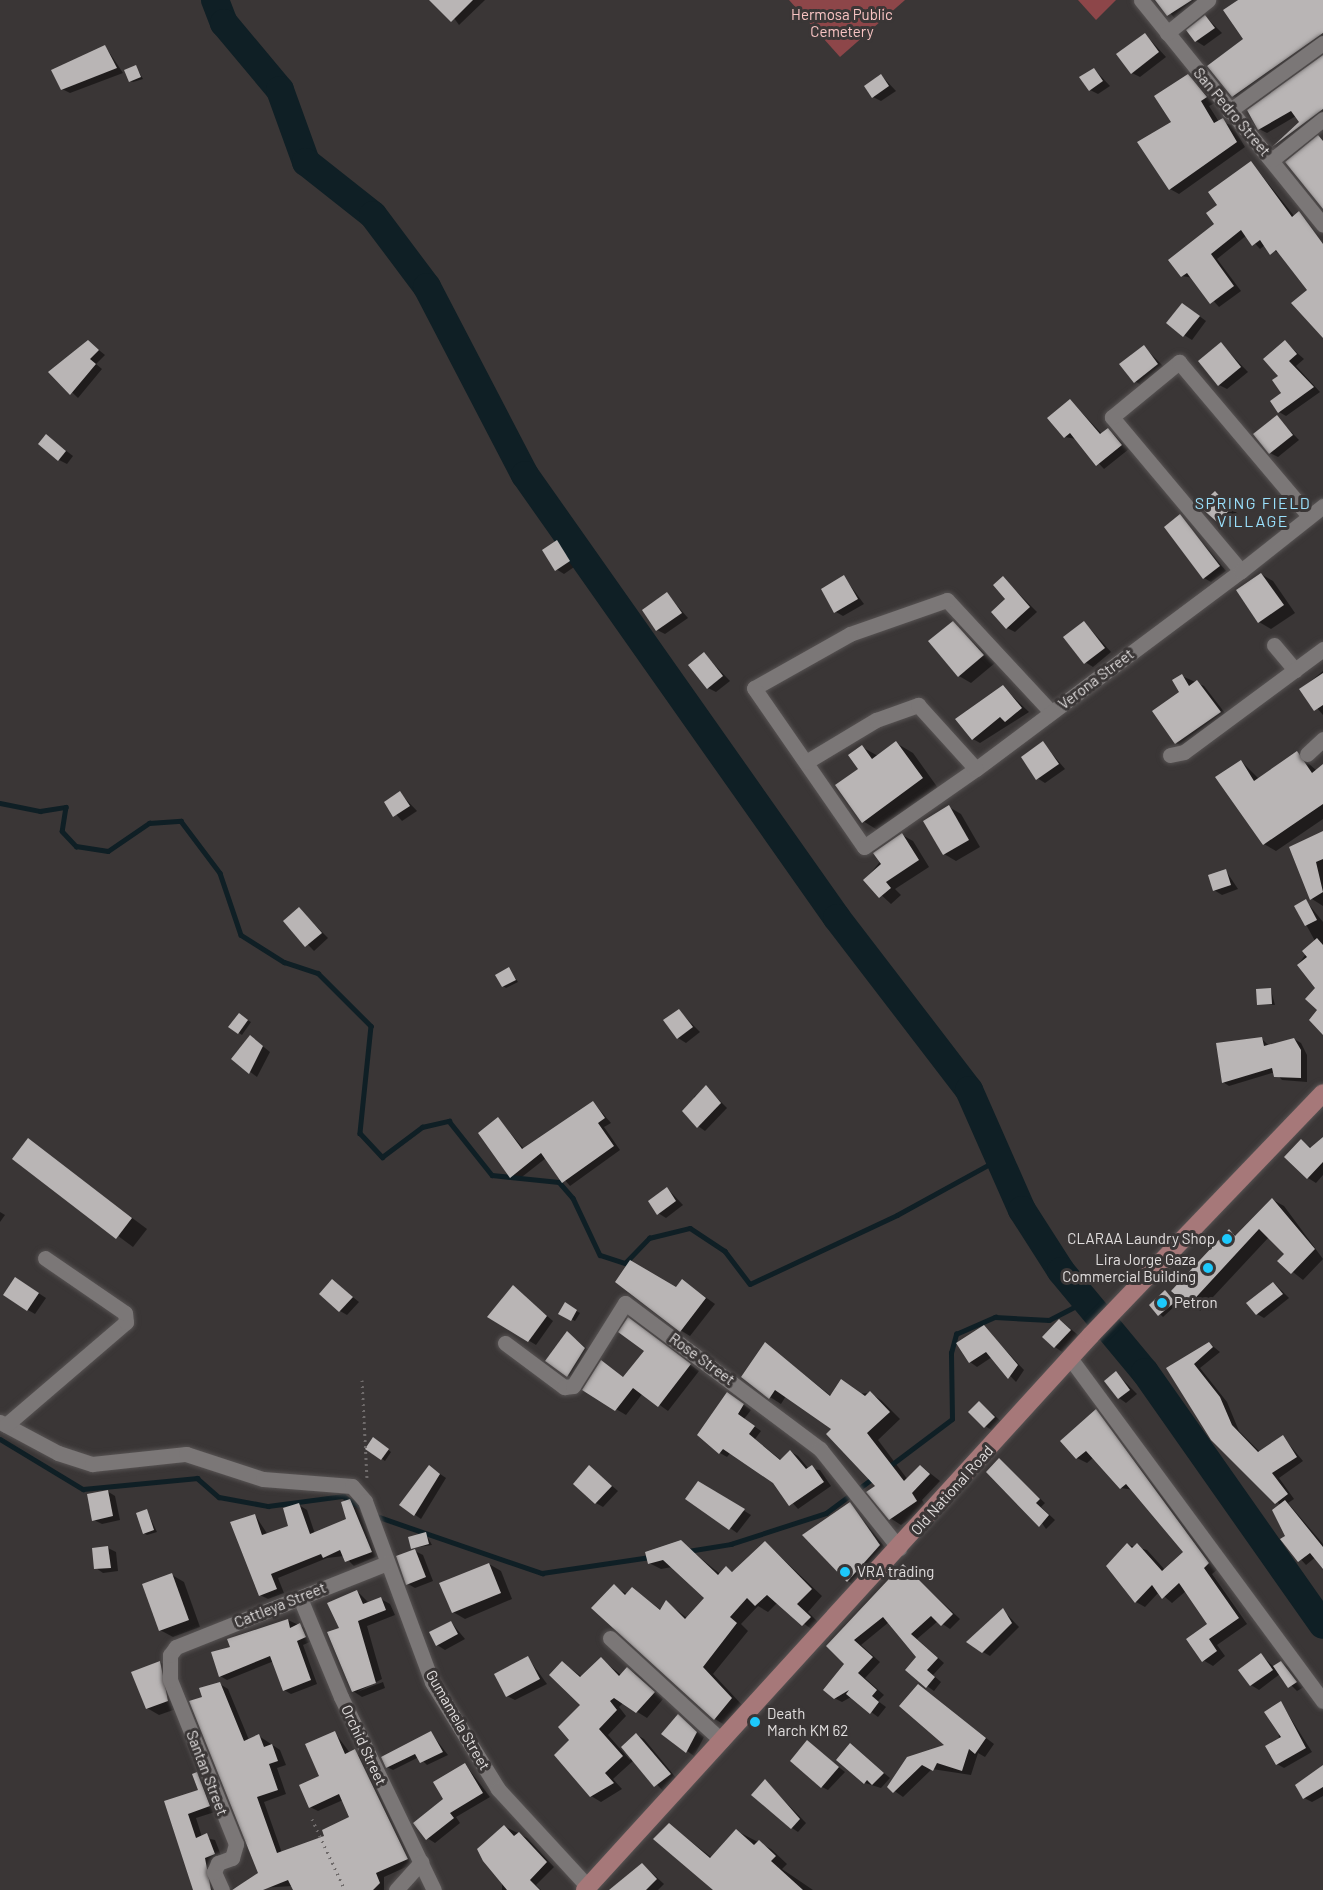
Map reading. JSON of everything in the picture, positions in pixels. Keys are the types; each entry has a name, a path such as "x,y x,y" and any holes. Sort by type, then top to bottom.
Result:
{"main road":[{"name":"Old National Road","path":"587,1888 900,1548 1091,1335 1323,1093"}],"street":[{"name":"San Pedro Street","path":"1141,0 1229,111 1272,159 1323,225"},
{"path":"1167,33 1208,0"},
{"path":"1229,111 1323,43"},
{"path":"1272,159 1323,119"},
{"path":"1241,571 1113,417 1179,362 1309,516"},
{"name":"Verona Street","path":"806,762 864,847 976,769 1241,571 1323,506"},
{"path":"976,769 918,705 876,720 806,762 754,688 850,634 947,600 1051,712"},
{"path":"1274,645 1295,670"},
{"path":"1170,755 1184,752 1323,649"},
{"path":"1307,754 1323,739"},
{"path":"45,1258 125,1313 126,1322 3,1423 57,1453 92,1464 186,1454 264,1479 314,1486 339,1483 362,1498"},
{"name":"Rose Street","path":"505,1343 564,1387 573,1386 625,1303 774,1410 820,1449 900,1548"},
{"path":"1070,1358 1323,1701"},
{"name":"Gumamela Street","path":"362,1498 385,1564 432,1682 498,1789 587,1888"},
{"name":"Cattleya Street","path":"176,1647 385,1564"},
{"name":"Orchid Street","path":"300,1598 434,1890"},
{"path":"610,1638 722,1741"},
{"name":"Santan Street","path":"176,1647 167,1669 236,1844 232,1858 218,1863 214,1872 222,1890"},
{"path":"396,1890 421,1862"}],"path":[{"path":"362,1380 367,1481 362,1498"},
{"path":"312,1819 345,1890"}],"green space":[{"name":"Hermosa Public Cemetery","path":"789,0 905,0 840,57"},
{"path":"1078,0 1116,0 1096,20"}],"building":[{"path":"429,0 473,0 451,22"},
{"path":"1155,0 1192,0 1167,16"},
{"path":"1238,0 1323,0 1323,33 1232,97 1207,66 1243,39 1223,10"},
{"path":"1205,15 1215,28 1195,42 1186,30"},
{"path":"1145,33 1159,52 1131,74 1116,54"},
{"path":"105,45 117,68 61,90 51,70"},
{"path":"1323,55 1323,109 1272,147 1299,122 1291,111 1258,130 1247,110"},
{"path":"136,65 141,77 129,82 124,70"},
{"path":"1094,68 1103,81 1089,91 1079,77"},
{"path":"881,74 889,86 872,98 864,86"},
{"path":"1188,74 1207,97 1201,101 1214,123 1223,118 1237,142 1169,190 1137,142 1171,122 1154,96"},
{"path":"1318,135 1323,141 1323,209 1285,162"},
{"path":"1251,161 1292,217 1299,211 1323,244 1323,338 1291,303 1307,290 1276,250 1270,255 1260,240 1252,246 1241,230 1211,254 1234,286 1210,304 1187,273 1181,277 1168,260 1214,224 1206,213 1217,205 1208,192"},
{"path":"1182,303 1200,316 1183,337 1166,323"},
{"path":"88,340 99,350 90,359 96,364 70,395 48,372"},
{"path":"1285,340 1297,354 1289,361 1314,387 1278,413 1270,401 1281,393 1272,380 1278,376 1263,359"},
{"path":"1221,342 1241,367 1218,386 1198,361"},
{"path":"1144,345 1158,364 1134,383 1119,364"},
{"path":"1070,399 1100,434 1108,428 1122,445 1096,466 1070,433 1064,438 1047,418"},
{"path":"1277,415 1293,435 1269,454 1253,434"},
{"path":"46,434 66,451 58,461 38,444"},
{"path":"1215,491 1231,509 1217,522 1199,506"},
{"path":"1180,514 1220,566 1203,579 1164,527"},
{"path":"557,540 570,561 555,571 542,550"},
{"path":"1261,573 1284,605 1258,623 1236,590"},
{"path":"844,575 858,599 834,613 821,589"},
{"path":"1003,576 1030,607 1006,629 991,612 1005,599 993,585"},
{"path":"667,592 682,613 656,631 642,610"},
{"path":"953,621 984,655 958,677 928,641"},
{"path":"1084,621 1105,648 1084,664 1063,637"},
{"path":"704,652 723,676 707,689 688,665"},
{"path":"1323,673 1323,705 1314,711 1299,689"},
{"path":"1182,674 1189,686 1197,680 1221,712 1175,744 1152,711 1179,692 1172,680"},
{"path":"1003,685 1022,708 1005,722 1000,717 972,740 955,719"},
{"path":"896,741 923,778 862,823 835,785 858,769 848,755 862,745 872,759"},
{"path":"1043,741 1059,764 1036,780 1021,757"},
{"path":"1297,751 1312,773 1323,764 1323,804 1263,845 1215,777 1241,760 1254,781"},
{"path":"400,791 410,806 393,817 384,802"},
{"path":"949,805 969,840 943,855 923,821"},
{"path":"1323,831 1323,859 1316,862 1323,892 1310,900 1289,847"},
{"path":"902,833 919,860 886,882 891,888 879,898 863,880 881,864 873,853"},
{"path":"1226,869 1231,885 1213,891 1208,875"},
{"path":"1306,899 1317,920 1305,926 1294,906"},
{"path":"299,907 322,933 305,947 283,921"},
{"path":"1317,938 1323,945 1323,1035 1309,1020 1317,1010 1305,999 1315,988 1297,965 1307,957 1302,951"},
{"path":"509,967 516,980 502,987 495,975"},
{"path":"1271,988 1272,1004 1257,1005 1256,989"},
{"path":"679,1009 693,1027 677,1039 663,1020"},
{"path":"239,1013 248,1020 238,1034 228,1027"},
{"path":"250,1035 263,1046 249,1074 231,1059"},
{"path":"1262,1037 1264,1046 1294,1038 1301,1050 1301,1078 1274,1077 1272,1068 1222,1083 1216,1043"},
{"path":"706,1085 721,1103 697,1128 682,1111"},
{"path":"593,1101 605,1118 598,1123 614,1146 562,1183 541,1153 510,1178 478,1133 498,1117 522,1149"},
{"path":"1323,1137 1323,1162 1307,1179 1284,1157 1301,1139 1310,1148"},
{"path":"28,1138 132,1218 116,1239 12,1159"},
{"path":"667,1187 676,1201 657,1215 648,1201"},
{"path":"1272,1198 1315,1249 1291,1274 1277,1261 1284,1254 1259,1229 1188,1306 1171,1291 1229,1229 1235,1236"},
{"path":"630,1260 676,1287 682,1279 706,1298 680,1332 615,1282"},
{"path":"15,1277 39,1293 27,1311 3,1295"},
{"path":"332,1279 353,1297 339,1312 319,1294"},
{"path":"1273,1282 1283,1294 1256,1315 1246,1303"},
{"path":"513,1285 547,1316 528,1342 487,1317"},
{"name":"Petron","path":"1165,1290 1175,1302 1158,1316 1149,1305"},
{"path":"565,1302 577,1310 571,1321 558,1314"},
{"path":"628,1317 691,1364 658,1407 633,1388 615,1411 582,1390 601,1360 623,1377 644,1351 618,1332"},
{"path":"1059,1319 1071,1330 1054,1348 1042,1337"},
{"path":"984,1325 1018,1365 1008,1379 986,1352 969,1363 956,1343"},
{"path":"567,1331 585,1348 567,1377 545,1361"},
{"path":"765,1342 830,1396 841,1379 865,1396 870,1391 890,1412 867,1433 904,1481 920,1465 930,1474 912,1493 917,1501 889,1520 866,1492 875,1486 826,1434 831,1429 775,1390 769,1399 741,1377"},
{"path":"1209,1342 1213,1347 1194,1364 1220,1397 1232,1425 1258,1452 1283,1435 1297,1457 1272,1473 1288,1494 1275,1504 1211,1440 1166,1368"},
{"path":"1116,1371 1130,1390 1118,1399 1104,1381"},
{"path":"727,1392 744,1404 738,1414 755,1426 749,1434 780,1460 790,1450 806,1469 812,1465 824,1482 789,1506 773,1483 723,1449 719,1454 697,1435"},
{"path":"979,1401 995,1417 984,1428 968,1412"},
{"path":"1096,1409 1209,1563 1204,1568 1239,1618 1209,1639 1217,1651 1202,1662 1186,1639 1207,1624 1179,1583 1162,1599 1152,1585 1135,1603 1106,1566 1127,1543 1132,1548 1137,1543 1162,1571 1183,1552 1126,1484 1120,1489 1086,1451 1076,1459 1060,1441"},
{"path":"373,1437 389,1449 381,1460 365,1449"},
{"path":"999,1458 1040,1499 1036,1503 1049,1515 1039,1527 986,1472"},
{"path":"429,1465 440,1474 414,1516 399,1505"},
{"path":"589,1465 612,1486 595,1504 573,1484"},
{"path":"698,1481 745,1509 729,1530 685,1499"},
{"path":"108,1490 113,1516 92,1521 87,1494"},
{"path":"350,1499 372,1552 345,1562 340,1550 323,1558 321,1554 271,1574 277,1589 259,1596 230,1522 255,1514 262,1535 288,1526 283,1508 299,1503 310,1534 346,1519 341,1502"},
{"path":"1285,1500 1323,1547 1323,1569 1310,1553 1298,1562 1280,1539 1285,1536 1272,1510"},
{"path":"850,1502 880,1545 847,1582 802,1535"},
{"path":"147,1509 154,1530 143,1534 136,1513"},
{"path":"426,1532 429,1544 411,1549 408,1537"},
{"path":"681,1540 718,1575 726,1566 732,1572 765,1541 812,1589 797,1604 811,1617 802,1626 767,1595 755,1606 747,1598 730,1617 737,1623 703,1667 732,1698 714,1720 591,1608 614,1584 625,1595 632,1587 660,1610 666,1600 685,1619 704,1598 663,1560 648,1564 645,1552"},
{"path":"108,1546 111,1568 94,1569 92,1548"},
{"path":"415,1549 426,1577 406,1585 396,1556"},
{"path":"489,1563 501,1593 452,1613 439,1583"},
{"path":"903,1564 953,1614 941,1626 931,1616 911,1634 938,1658 927,1670 935,1677 926,1688 905,1670 916,1657 883,1617 854,1640 873,1657 858,1673 877,1690 872,1696 879,1702 870,1714 846,1694 849,1690 834,1699 823,1690 844,1664 826,1646"},
{"path":"172,1573 189,1620 159,1631 142,1584"},
{"path":"357,1590 363,1604 381,1597 386,1610 358,1621 376,1683 352,1692 327,1632 339,1628 327,1603"},
{"path":"1003,1608 1012,1623 982,1653 966,1642"},
{"path":"288,1619 290,1628 300,1623 306,1637 297,1641 311,1680 283,1691 270,1656 219,1677 211,1652 230,1647 227,1639"},
{"path":"451,1621 458,1634 436,1646 429,1632"},
{"path":"1261,1653 1273,1670 1250,1686 1238,1670"},
{"path":"528,1656 540,1679 506,1697 494,1674"},
{"path":"601,1657 619,1676 627,1667 655,1692 636,1713 614,1698 610,1701 617,1710 599,1729 623,1756 605,1773 614,1783 590,1797 554,1755 569,1740 558,1727 580,1705 549,1675 562,1661 580,1677"},
{"path":"160,1661 168,1701 146,1709 131,1672"},
{"path":"1281,1661 1297,1682 1288,1688 1273,1666"},
{"path":"220,1682 244,1741 259,1734 264,1747 272,1744 278,1761 269,1764 278,1790 257,1797 277,1853 324,1836 322,1830 349,1817 339,1794 309,1808 299,1785 319,1776 305,1744 335,1731 345,1754 355,1749 408,1859 376,1873 380,1883 373,1890 293,1890 288,1880 263,1890 232,1890 258,1873 189,1701 202,1697 199,1688"},
{"path":"918,1684 986,1738 975,1754 969,1749 962,1771 937,1763 933,1771 922,1765 893,1793 887,1787 907,1757 944,1745 899,1706"},
{"path":"1281,1701 1306,1748 1276,1765 1265,1746 1281,1737 1264,1712"},
{"path":"678,1714 697,1732 686,1753 661,1734"},
{"path":"431,1731 443,1752 420,1763 415,1754 386,1768 381,1757"},
{"path":"636,1733 671,1774 654,1787 621,1747"},
{"path":"807,1740 839,1767 821,1788 790,1761"},
{"path":"850,1743 884,1773 872,1785 867,1780 864,1784 836,1760"},
{"path":"465,1763 483,1793 450,1813 454,1818 426,1840 413,1823 443,1799 433,1782"},
{"path":"1323,1765 1323,1787 1303,1799 1295,1785"},
{"path":"197,1772 210,1806 188,1814 196,1838 207,1833 215,1854 205,1858 211,1890 193,1890 164,1801 198,1790 192,1774"},
{"path":"765,1779 800,1819 791,1829 751,1795"},
{"path":"669,1823 710,1858 736,1829 754,1845 759,1840 776,1856 771,1861 803,1890 713,1890 653,1839"},
{"path":"504,1825 514,1836 519,1832 547,1862 530,1880 540,1890 507,1890 483,1861 477,1849"},
{"path":"642,1863 657,1879 646,1890 609,1890"}],"waterway":[{"path":"215,0 224,23 280,90 306,162 373,215 427,287 525,475 837,918 969,1090 1022,1210 1061,1271 1145,1372 1323,1625"},
{"path":"0,803 40,811 66,807 62,831 76,846 108,851 149,823 181,821 220,873 241,935 284,962 318,973 371,1026 360,1133 382,1157 422,1127 449,1121 492,1175 559,1182 573,1198 600,1255 625,1263 649,1238 690,1228 725,1251 750,1284 897,1215 999,1159"},
{"path":"887,1468 952,1419 951,1353 956,1334 995,1317 1049,1320 1086,1301"},
{"path":"0,1439 83,1489 197,1478 219,1497 268,1506 343,1496 364,1509"},
{"path":"688,1551 731,1544 826,1513 873,1478"},
{"path":"376,1516 542,1573 650,1557"}],"place":[{"name":"CLARAA Laundry Shop","path":"1227,1239"},
{"name":"Lira Jorge Gaza Commercial Building","path":"1208,1268"},
{"name":"Petron","path":"1162,1303"},
{"name":"VRA trading","path":"845,1572"},
{"name":"Death March KM 62","path":"755,1722"}],"district":[{"name":"SPRING FIELD VILLAGE","path":"1253,512"}]}
